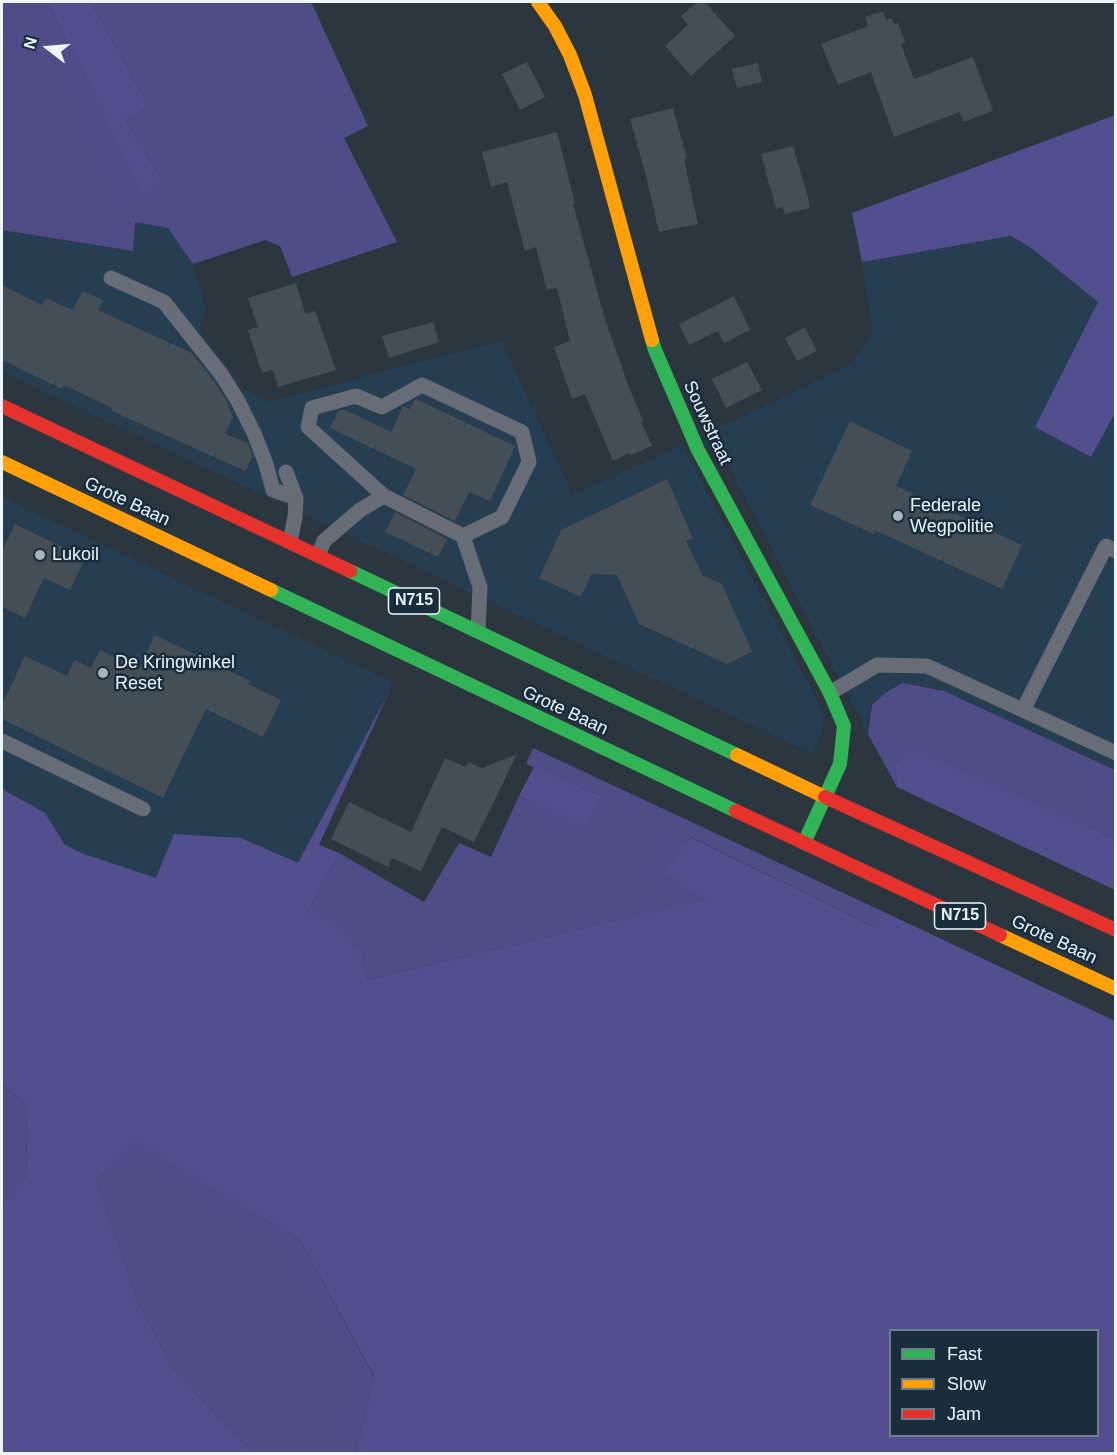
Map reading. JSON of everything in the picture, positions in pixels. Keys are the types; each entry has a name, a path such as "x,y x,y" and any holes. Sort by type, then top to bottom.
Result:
{"main road":[{"name":"Souwstraat","path":"538,2 555,26 570,55 585,95 655,350 698,450 830,693 844,726 840,764 804,843"},
{"name":"Grote Baan","path":"2,406 825,797 1116,930"},
{"name":"Grote Baan","path":"2,462 648,770 1116,989"}],"lane":[{"path":"111,278 164,302 221,374 238,401 254,433 273,490 296,498"},
{"path":"463,536 502,517 529,462 522,432 422,385 382,407 356,396 312,408 308,427 384,496 463,536 480,587 478,632"},
{"path":"286,472 296,498 290,542"},
{"path":"318,555 324,541 360,510 384,496"},
{"path":"1023,710 1106,546 1116,551"},
{"path":"830,693 877,665 927,666 1116,753"},
{"path":"2,741 143,809"}],"shaded area":[{"path":"2,2 48,2 143,195 162,180 126,121 148,105 91,2 311,2 368,126 344,138 397,242 292,277 280,246 265,240 193,264 168,228 135,222 133,251 2,230"},
{"path":"48,2 91,2 148,105 126,121 162,180 143,196"},
{"path":"1115,115 1115,413 1091,457 1035,427 1098,302 1030,247 1011,236 862,262 852,213"},
{"path":"135,222 169,228 193,264 206,309 199,328 244,389 270,402 501,341 573,495 682,445 823,712 823,728 813,754 2,372 2,230 133,251"},
{"path":"1011,236 1030,247 1098,302 1036,427 1091,456 1115,413 1115,770 944,691 903,683 888,691 872,705 868,734 711,432 851,364 873,334 862,262"},
{"path":"2,497 392,682 389,692 299,864 241,838 157,879 84,854 65,845 45,813 5,790 2,791"},
{"path":"903,683 944,691 1115,770 1115,839 909,750 895,766 897,787 868,734 872,705 888,691"},
{"path":"389,692 319,845 339,853 308,911 336,925 363,957 367,980 706,899 665,872 690,837 874,927 882,911 1115,1021 1115,1453 356,1453 374,1376 300,1240 137,1141 96,1179 137,1300 174,1371 241,1441 256,1453 2,1453 2,1203 12,1199 27,1175 26,1104 2,1084 2,791 4,790 45,813 65,845 84,854 156,878 174,834 241,838 298,863"},
{"path":"533,748 882,911 874,927 691,837 707,899 367,980 363,957 308,911 339,853 424,902 459,843 491,857 519,796 587,826 601,796 526,764"},
{"path":"909,749 1115,839 1115,890 897,787 895,766"},
{"path":"534,767 601,796 587,827 519,796"},
{"path":"2,1084 26,1104 27,1175 12,1200 2,1203"},
{"path":"137,1140 300,1240 374,1377 356,1453 256,1453 241,1441 174,1371 137,1300 96,1179"}],"building":[{"path":"697,2 705,2 735,36 691,76 665,46 688,25 681,16"},
{"path":"883,11 886,20 891,18 894,24 898,23 905,42 901,44 914,79 973,57 993,111 963,122 960,112 894,137 871,72 838,85 821,44 868,26 865,17"},
{"path":"527,62 545,97 520,110 502,74"},
{"path":"758,63 762,82 737,88 732,69"},
{"path":"673,108 687,159 684,160 698,224 659,232 630,119"},
{"path":"557,132 575,203 573,204 605,319 643,421 641,422 652,446 613,461 585,394 572,399 554,347 570,341 557,288 547,290 536,247 525,251 507,182 491,187 482,152"},
{"path":"793,146 810,208 785,214 783,207 776,209 761,154"},
{"path":"296,283 305,314 315,311 336,370 278,387 273,370 262,373 248,330 258,327 248,298"},
{"path":"2,285 42,305 46,298 72,310 83,291 103,300 98,310 192,353 226,400 233,417 225,434 248,443 253,456 245,471 112,411 112,408 64,385 62,389 2,360"},
{"path":"734,296 750,330 724,343 718,331 689,345 679,324"},
{"path":"433,322 439,342 389,358 382,336"},
{"path":"805,327 817,351 797,361 785,338"},
{"path":"747,362 762,390 726,408 712,379"},
{"path":"416,399 515,446 490,501 469,492 455,521 403,495 416,469 330,428 338,411 344,409 391,432 403,406 410,409"},
{"name":"Federale Wegpolitie","path":"850,421 912,451 896,486 1022,545 1002,589 875,530 874,534 810,505"},
{"path":"667,479 693,538 686,541 702,575 722,584 752,652 727,664 639,624 617,575 591,574 581,597 539,578 561,530"},
{"path":"395,512 447,539 438,557 385,532"},
{"name":"Lukoil","path":"15,524 85,558 70,590 44,578 25,618 2,607 2,551"},
{"path":"155,635 250,681 248,684 281,700 263,737 206,709 163,798 2,719 2,705 25,656 67,676 75,660 91,668 100,650 139,669"},
{"path":"517,754 474,842 442,827 421,871 392,858 388,867 331,839 349,802 411,832 445,758 466,767 468,762 482,768"}],"traffic: fast":[{"path":"652,340 698,450 830,693 844,726 840,764 804,843"},
{"path":"350,571 737,755"},
{"path":"271,590 736,811"}],"traffic: slow":[{"path":"538,2 555,26 570,55 585,95 652,340"},
{"path":"2,462 271,590"},
{"path":"737,755 825,797"},
{"path":"1000,935 1116,989"}],"traffic: jam":[{"path":"2,406 350,571"},
{"path":"825,797 1116,930"},
{"path":"736,811 1000,935"}],"place":[{"name":"Federale Wegpolitie","path":"898,516"},
{"name":"Lukoil","path":"40,555"},
{"name":"De Kringwinkel Reset","path":"103,673"}]}
